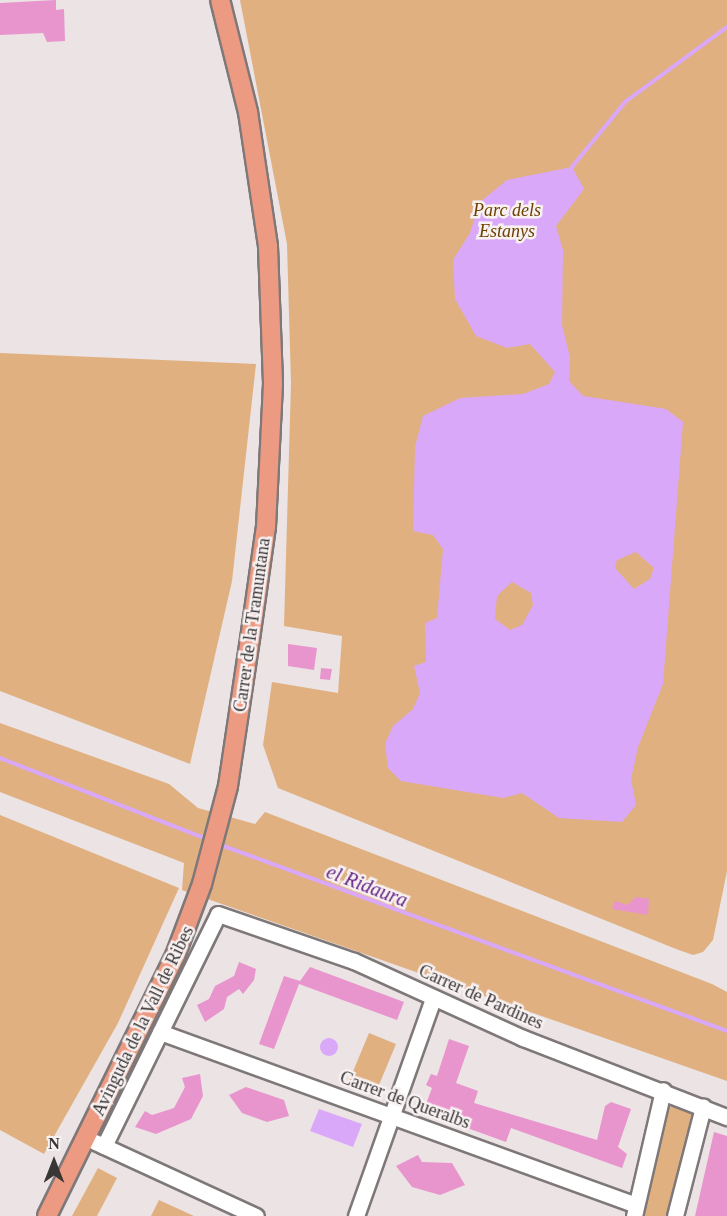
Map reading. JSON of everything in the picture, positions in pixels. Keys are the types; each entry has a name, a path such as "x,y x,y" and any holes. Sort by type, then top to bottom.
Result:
{"main road":[{"name":"Carrer de la Tramuntana","path":"48,1216 175,957 202,884 228,786 266,527 273,383 268,246 248,112 220,0"}],"street":[{"name":"Avinguda de la Vall de Ribes","path":"104,1146 218,914"},
{"name":"Carrer de Pardines","path":"218,914 354,961 433,998 727,1117"},
{"path":"356,1216 433,998"},
{"name":"Carrer de Queralbs","path":"160,1032 392,1116 635,1210"},
{"path":"635,1210 663,1090"},
{"path":"675,1216 703,1107"},
{"name":"Avinguda de la Vall de Ribes","path":"87,1138 256,1216"}],"green space":[{"name":"Parc dels Estanys","path":"240,0 727,0 727,871 713,940 703,952 693,955 676,949 278,788 263,745 272,682 338,693 342,636 284,626 291,383 287,244"},
{"path":"0,353 256,364 232,581 190,764 0,691"},
{"path":"0,723 169,784 198,808 255,824 265,812 712,984 727,992 727,1081 182,890 184,863 0,792"},
{"path":"0,815 179,888 118,1023 44,1154 0,1130"},
{"path":"369,1033 396,1044 374,1097 347,1086"},
{"path":"674,1104 693,1114 669,1216 642,1216 668,1109"},
{"path":"98,1168 117,1178 97,1216 72,1216"},
{"path":"159,1200 194,1216 151,1216"}],"shaded area":[{"path":"572,167 584,189 556,226 563,250 562,325 570,357 569,381 583,396 666,409 683,422 663,684 638,747 631,779 636,805 622,822 559,818 522,793 503,798 401,781 388,768 385,744 393,726 413,709 420,693 414,666 426,662 425,623 437,618 443,549 433,535 413,531 415,447 423,416 460,398 523,394 549,384 555,372 530,344 507,348 476,336 455,299 453,260 470,233 480,202 507,180","holes":["636,552 654,568 650,579 634,589 615,568 617,560","512,582 531,593 533,605 522,625 510,630 495,619 497,596"]},
{"path":"329,1038 335,1041 338,1047 335,1053 329,1056 323,1053 320,1047 323,1041"},
{"path":"319,1109 362,1124 353,1147 310,1131"}],"building":[{"path":"56,0 56,10 64,9 65,41 47,42 43,33 0,35 0,3"},
{"path":"288,644 317,648 314,670 288,666"},
{"path":"321,668 332,669 330,680 320,679"},
{"path":"636,897 649,899 648,915 612,909 615,901 627,905"},
{"path":"239,962 256,969 254,980 243,994 239,989 227,997 224,1009 205,1022 197,1005 209,999 215,986 234,976"},
{"path":"310,967 404,1002 397,1020 299,984 274,1049 259,1044 284,976 300,981"},
{"path":"449,1039 469,1046 456,1083 478,1091 474,1103 597,1140 605,1106 611,1102 631,1109 618,1147 627,1154 622,1168 511,1128 506,1142 423,1112 432,1088 426,1085 431,1074 437,1076"},
{"path":"200,1074 203,1096 191,1119 156,1134 135,1127 145,1111 152,1115 174,1108 185,1087 182,1078"},
{"path":"246,1087 284,1100 289,1116 267,1122 242,1113 229,1095"},
{"path":"714,1132 727,1136 727,1216 695,1216"},
{"path":"418,1155 422,1162 452,1163 465,1185 440,1195 412,1187 396,1166"}],"waterway":[{"path":"572,167 625,102 727,27"},
{"name":"el Ridaura","path":"0,758 209,840"},
{"name":"el Ridaura","path":"218,844 727,1031"}]}
